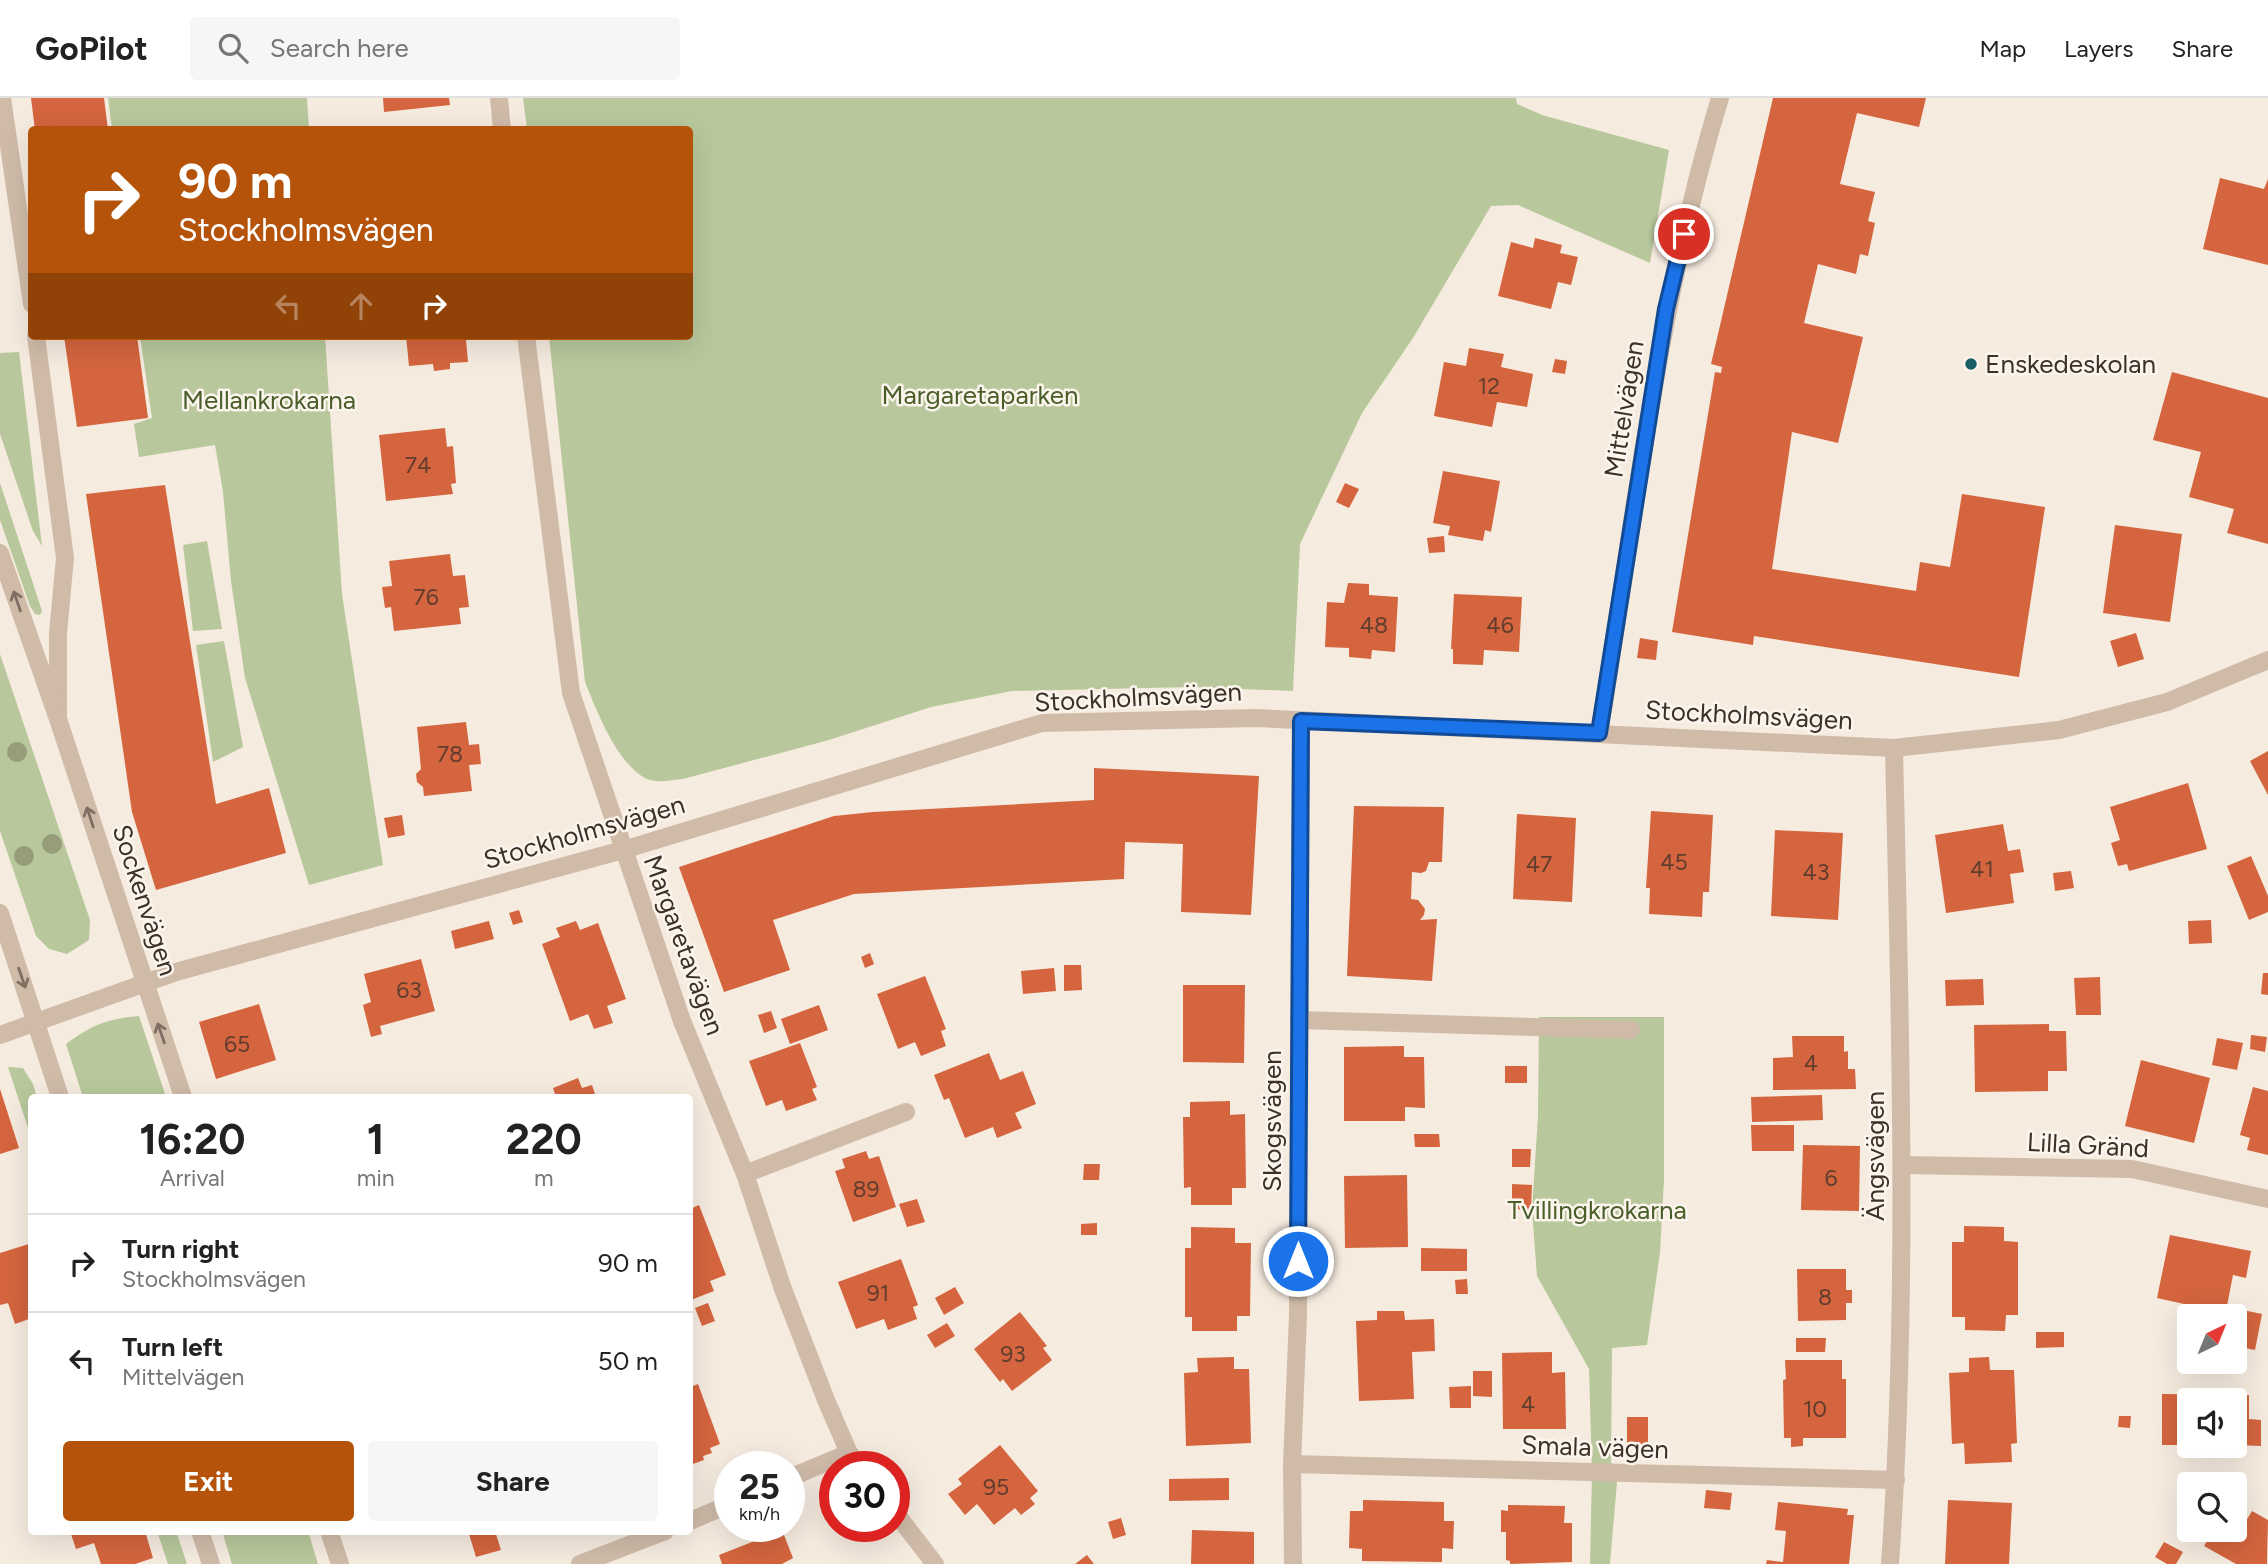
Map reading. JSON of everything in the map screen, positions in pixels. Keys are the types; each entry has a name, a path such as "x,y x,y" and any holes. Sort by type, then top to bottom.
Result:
{"street":[{"path":"2,98 28,277"},
{"path":"499,98 502,126"},
{"name":"Mittelvägen","path":"1599,733 1666,309 1701,159 1720,98"},
{"name":"Sockenvägen","path":"37,340 65,558 58,632 58,719"},
{"name":"Margaretavägen","path":"526,340 570,693 682,1021 745,1174 783,1289 825,1401 850,1451"},
{"name":"Sockenvägen","path":"0,553 182,1094"},
{"name":"Stockholmsvägen","path":"0,1035 189,968 623,850 1042,723 1256,718 1894,748 2059,730 2167,702 2268,660"},
{"name":"Skogsvägen","path":"1293,1564 1292,1464 1298,1315 1301,721"},
{"name":"Ängsvägen","path":"1890,1564 1896,1480 1903,1165 1894,748"},
{"path":"0,913 59,1094"},
{"path":"1299,1020 1631,1030"},
{"path":"745,1174 905,1112"},
{"name":"Lilla Gränd","path":"1903,1165 2132,1170 2268,1199"},
{"name":"Smala vägen","path":"1292,1464 1896,1480"},
{"path":"693,1520 714,1511"},
{"path":"910,1532 935,1564"},
{"path":"201,1535 211,1564"},
{"path":"330,1535 340,1564"},
{"path":"580,1564 654,1535"}],"green space":[{"path":"108,98 307,98 309,126 112,126"},
{"name":"Margaretaparken","path":"523,98 1516,98 1517,104 1542,115 1669,150 1650,263 1518,205 1491,206 1413,338 1362,413 1300,544 1293,691 1191,687 1012,691 931,707 829,740 683,779 659,781 645,778 616,748 585,682 549,340 693,340 693,126 527,126"},
{"name":"Mellankrokarna","path":"141,340 325,340 342,594 383,865 309,885 245,678 215,445 139,457 134,424 152,418"},
{"path":"19,352 42,546 33,531 0,434 0,353"},
{"path":"0,483 42,611 40,615 35,614 30,606 0,520"},
{"path":"207,541 222,629 193,631 183,545"},
{"path":"224,641 243,747 213,762 196,645"},
{"path":"0,654 90,920 89,940 67,954 49,949 36,936 0,831"},
{"path":"139,1016 165,1094 82,1094 66,1044 100,1024"},
{"name":"Tvillingkrokarna","path":"1539,1017 1664,1017 1664,1180 1660,1252 1647,1345 1612,1348 1611,1462 1617,1482 1610,1564 1590,1564 1592,1473 1589,1369 1537,1276 1532,1211 1538,1115"},
{"path":"8,1067 23,1068 33,1084 36,1094 28,1094 28,1128"},
{"path":"158,1535 177,1535 187,1564 168,1564"},
{"path":"223,1535 309,1535 318,1564 232,1564"}],"building":[{"path":"31,98 104,98 108,126 34,126"},
{"path":"383,98 449,98 450,105 384,112"},
{"path":"1773,98 1926,98 1919,127 1857,113 1840,184 1875,192 1868,221 1875,223 1868,256 1860,254 1856,274 1818,264 1804,323 1863,337 1838,443 1792,432 1772,569 1916,591 1920,562 1950,567 1962,494 2045,507 2019,677 1754,636 1753,645 1672,632 1715,372 1721,373 1722,367 1711,364"},
{"path":"2220,178 2264,189 2268,179 2268,265 2203,249"},
{"path":"1535,238 1562,245 1560,253 1578,257 1571,285 1558,282 1551,309 1498,296 1511,242 1533,248"},
{"path":"65,340 138,340 148,418 77,427"},
{"path":"406,340 466,340 468,362 450,363 450,369 434,371 433,364 409,366"},
{"path":"1469,348 1504,354 1501,367 1533,374 1527,407 1497,402 1492,427 1434,416 1444,362 1466,366"},
{"path":"1555,359 1567,361 1565,374 1552,372"},
{"path":"2172,372 2268,398 2268,544 2227,533 2234,509 2189,497 2201,452 2153,440"},
{"path":"445,428 447,447 453,446 456,483 451,484 453,494 386,501 379,435"},
{"path":"1443,471 1500,481 1491,532 1485,530 1483,541 1448,535 1450,526 1433,523"},
{"path":"1345,483 1359,489 1349,508 1336,502"},
{"path":"165,485 216,804 269,788 286,853 156,890 132,812 86,494"},
{"path":"2115,525 2182,534 2170,622 2103,613"},
{"path":"1444,536 1445,552 1429,553 1427,538"},
{"path":"450,554 453,576 465,575 469,607 459,608 461,624 394,631 391,607 385,608 382,587 392,586 389,561"},
{"path":"1348,583 1369,584 1369,595 1398,597 1395,652 1372,650 1371,659 1349,657 1349,648 1325,647 1327,602 1344,603"},
{"path":"1454,594 1522,597 1519,652 1484,650 1483,665 1453,664 1451,649"},
{"path":"2136,633 2144,659 2118,667 2110,641"},
{"path":"1640,638 1658,641 1656,660 1637,658"},
{"path":"466,722 469,745 479,744 481,764 469,765 472,791 424,796 423,787 417,782 416,774 421,769 417,727"},
{"path":"2268,751 2268,795 2250,761"},
{"path":"1094,768 1259,776 1251,915 1181,912 1183,844 1125,842 1124,879 854,894 773,920 790,970 724,992 679,867 834,816 1094,800"},
{"path":"2188,783 2207,849 2129,871 2127,864 2118,866 2111,843 2120,840 2110,807"},
{"path":"1354,806 1444,807 1442,862 1429,862 1426,871 1412,872 1411,899 1418,900 1425,909 1420,920 1437,919 1432,981 1347,976"},
{"path":"1651,811 1713,815 1709,892 1703,892 1702,917 1649,914 1650,888 1646,888"},
{"path":"1517,814 1576,818 1572,902 1513,899"},
{"path":"402,815 405,835 388,838 384,818"},
{"path":"2003,824 2008,851 2020,849 2024,872 2010,874 2014,903 1946,913 1935,835"},
{"path":"1775,830 1843,833 1838,920 1771,916"},
{"path":"2251,856 2268,896 2268,912 2249,920 2227,866"},
{"path":"2071,871 2074,888 2055,891 2053,873"},
{"path":"519,910 523,922 513,925 509,913"},
{"path":"2211,920 2212,943 2189,944 2188,921"},
{"path":"489,921 494,939 455,949 451,931"},
{"path":"576,921 580,930 598,923 626,999 607,1006 613,1023 594,1029 588,1014 570,1021 542,944 560,937 556,928"},
{"path":"870,953 874,964 865,968 861,957"},
{"path":"421,959 435,1011 380,1026 382,1034 371,1037 363,1005 371,1002 364,974"},
{"path":"1064,965 1081,965 1082,990 1064,991"},
{"path":"1054,968 1056,991 1023,994 1021,971"},
{"path":"2263,973 2268,973 2268,995 2261,994"},
{"path":"925,976 946,1029 941,1031 946,1046 921,1056 915,1042 898,1049 877,994"},
{"path":"2100,977 2101,1015 2076,1015 2074,978"},
{"path":"1983,979 1984,1005 1946,1006 1945,980"},
{"path":"1183,985 1245,985 1244,1063 1183,1062"},
{"path":"259,1004 276,1060 216,1079 199,1022"},
{"path":"819,1005 828,1030 790,1044 781,1019"},
{"path":"771,1011 777,1028 764,1033 758,1015"},
{"path":"2049,1024 2049,1031 2066,1031 2067,1071 2048,1071 2048,1091 1975,1092 1974,1025"},
{"path":"2251,1035 2267,1037 2265,1052 2250,1049"},
{"path":"1792,1036 1844,1036 1844,1052 1848,1051 1848,1069 1855,1069 1856,1089 1773,1090 1773,1058 1793,1057"},
{"path":"2217,1038 2243,1043 2237,1070 2212,1065"},
{"path":"800,1043 817,1087 812,1089 817,1100 786,1111 782,1100 766,1106 749,1061"},
{"path":"1404,1046 1404,1057 1424,1057 1425,1108 1405,1107 1405,1121 1344,1121 1344,1047"},
{"path":"989,1053 1000,1080 1023,1071 1036,1104 1015,1113 1022,1128 997,1138 993,1127 965,1138 949,1098 944,1100 934,1075"},
{"path":"2141,1060 2210,1078 2194,1143 2125,1126"},
{"path":"1505,1066 1527,1066 1527,1083 1505,1083"},
{"path":"578,1078 582,1088 592,1085 595,1094 555,1094 553,1088"},
{"path":"2253,1087 2268,1091 2268,1155 2247,1150 2250,1138 2240,1135"},
{"path":"0,1089 19,1148 0,1154"},
{"path":"1822,1095 1823,1120 1752,1122 1751,1097"},
{"path":"1230,1101 1230,1115 1245,1114 1246,1188 1232,1188 1232,1205 1191,1205 1191,1187 1184,1188 1183,1117 1190,1117 1190,1102"},
{"path":"1751,1125 1794,1125 1794,1151 1752,1151"},
{"path":"1414,1134 1439,1134 1440,1147 1415,1147"},
{"path":"1803,1145 1860,1146 1859,1211 1801,1210"},
{"path":"1512,1149 1531,1149 1530,1167 1512,1167"},
{"path":"866,1151 869,1159 879,1156 896,1207 853,1222 835,1171 845,1168 842,1159"},
{"path":"1084,1164 1100,1164 1099,1180 1083,1180"},
{"path":"1407,1175 1408,1247 1345,1248 1344,1176"},
{"path":"1512,1184 1532,1185 1531,1210 1512,1209"},
{"path":"917,1199 925,1222 907,1227 899,1204"},
{"path":"699,1205 726,1275 710,1281 714,1291 693,1299 693,1208"},
{"path":"1097,1223 1097,1235 1081,1235 1081,1224"},
{"path":"1964,1226 2004,1227 2004,1241 2018,1242 2018,1315 2006,1315 2005,1331 1965,1330 1965,1317 1952,1317 1952,1242 1964,1242"},
{"path":"1191,1227 1235,1228 1235,1243 1251,1243 1250,1316 1237,1316 1237,1331 1192,1331 1192,1317 1185,1317 1185,1248 1191,1248"},
{"path":"2170,1235 2251,1251 2246,1278 2233,1275 2227,1304 2184,1304 2157,1298"},
{"path":"28,1244 28,1319 15,1324 8,1303 0,1305 0,1253"},
{"path":"1421,1248 1467,1249 1467,1271 1421,1271"},
{"path":"901,1259 918,1305 913,1307 917,1319 888,1330 884,1319 856,1329 838,1282"},
{"path":"1797,1269 1846,1269 1846,1290 1852,1290 1852,1303 1846,1303 1846,1320 1798,1321"},
{"path":"1467,1279 1468,1294 1456,1294 1455,1280"},
{"path":"955,1287 964,1303 944,1315 935,1298"},
{"path":"708,1303 715,1321 702,1326 695,1308"},
{"path":"1377,1311 1404,1311 1405,1320 1434,1319 1435,1351 1412,1352 1414,1399 1359,1401 1356,1321 1377,1320"},
{"path":"2247,1311 2262,1314 2255,1350 2247,1348"},
{"path":"1020,1312 1047,1346 1043,1348 1052,1360 1012,1391 1003,1379 1000,1382 974,1349"},
{"path":"947,1323 955,1336 935,1348 927,1335"},
{"path":"2036,1332 2064,1332 2064,1347 2036,1348"},
{"path":"1796,1338 1826,1338 1825,1352 1796,1352"},
{"path":"1552,1352 1552,1373 1565,1372 1566,1429 1503,1429 1502,1353"},
{"path":"1234,1357 1234,1369 1249,1369 1251,1443 1186,1446 1184,1373 1198,1372 1197,1358"},
{"path":"1989,1357 1990,1370 2014,1370 2017,1443 2011,1444 2012,1462 1965,1464 1964,1443 1952,1444 1949,1373 1969,1372 1969,1358"},
{"path":"1785,1360 1842,1360 1842,1379 1846,1379 1846,1438 1803,1438 1803,1446 1791,1447 1791,1438 1784,1438"},
{"path":"1473,1371 1492,1371 1492,1397 1473,1396"},
{"path":"698,1384 720,1444 710,1448 712,1453 703,1456 704,1460 693,1464 693,1386"},
{"path":"1471,1386 1471,1408 1450,1408 1449,1387"},
{"path":"2162,1394 2177,1394 2177,1445 2162,1445"},
{"path":"2247,1395 2249,1419 2261,1420 2261,1446 2247,1445"},
{"path":"2119,1416 2131,1416 2130,1428 2118,1427"},
{"path":"1627,1417 1648,1417 1648,1445 1627,1445"},
{"path":"1000,1445 1038,1491 1030,1498 1035,1504 1021,1515 1015,1508 994,1525 977,1504 965,1515 948,1494 962,1484 958,1479"},
{"path":"1229,1478 1229,1500 1169,1501 1169,1479"},
{"path":"1706,1490 1732,1493 1730,1510 1704,1508"},
{"path":"1363,1500 1444,1502 1444,1521 1454,1521 1453,1549 1442,1548 1442,1562 1362,1561 1362,1549 1349,1548 1350,1511 1363,1511"},
{"path":"1948,1500 2012,1503 2009,1564 1945,1564"},
{"path":"1778,1502 1848,1509 1847,1515 1854,1515 1849,1564 1766,1564 1767,1560 1783,1562 1786,1531 1775,1530"},
{"path":"1508,1505 1565,1506 1564,1523 1572,1523 1572,1562 1510,1564 1510,1561 1506,1560 1506,1532 1501,1532 1501,1510 1508,1511"},
{"path":"2252,1511 2268,1520 2267,1564 2236,1564 2204,1546 2206,1542 2247,1542 2247,1519"},
{"path":"1121,1518 1126,1535 1113,1539 1108,1522"},
{"path":"1192,1530 1254,1532 1254,1564 1191,1564"},
{"path":"71,1535 146,1535 153,1558 135,1564 101,1564 94,1543 76,1549"},
{"path":"469,1535 496,1535 501,1550 476,1557"},
{"path":"752,1542 787,1542 793,1558 782,1564 722,1564 719,1555"},
{"path":"2164,1542 2183,1552 2176,1564 2167,1564 2155,1557"},
{"path":"1087,1555 1094,1564 1075,1564"}],"place":[{"name":"Enskedeskolan","path":"1971,364"}],"route":[{"path":"1298,1261 1301,721 1599,733 1666,309 1684,234"}]}
